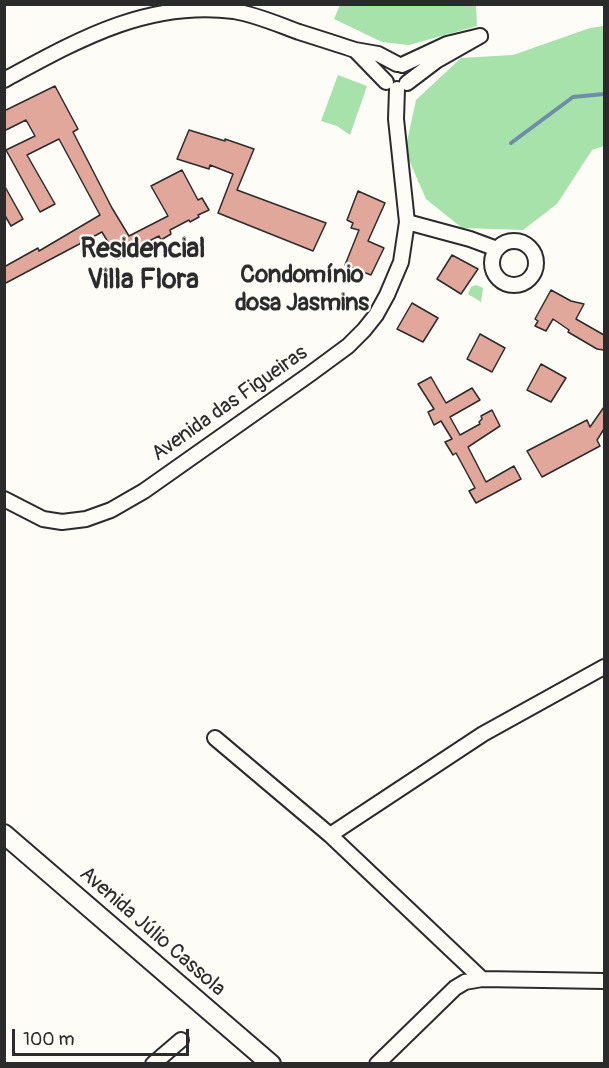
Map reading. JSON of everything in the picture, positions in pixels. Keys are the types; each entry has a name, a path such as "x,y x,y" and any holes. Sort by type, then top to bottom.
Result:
{"main road":[{"name":"Avenida Júlio Cassola","path":"4,834 271,1064"}],"street":[{"path":"4,80 104,27 155,12 186,6 234,11 256,16 356,50 378,54 400,64"},
{"path":"480,36 397,85 385,78 387,70 447,44 480,36"},
{"path":"356,50 397,85"},
{"name":"Avenida das Figueiras","path":"4,499 43,519 62,522 86,519 111,510 144,491 310,374 348,346 364,330 387,295 400,262 407,222 396,119 397,85 409,75 405,67 400,64"},
{"path":"407,222 470,239 497,249"},
{"path":"330,835 483,734 604,667"},
{"path":"215,738 330,835 482,979"},
{"path":"376,1064 455,988 465,982 482,979 604,981"},
{"path":"153,1064 181,1040"}],"green space":[{"path":"340,5 476,5 477,26 409,45 382,42 334,19"},
{"path":"604,26 604,146 592,150 557,204 523,230 462,228 426,199 405,151 416,100 461,58 513,55 590,28"},
{"path":"338,75 367,86 350,135 337,126 321,121"},
{"path":"476,285 483,288 481,302 468,294 471,287"}],"building":[{"path":"55,86 78,129 73,132 129,236 168,216 151,186 182,170 198,200 202,198 209,210 190,222 189,220 170,230 171,234 161,240 159,236 138,247 138,250 118,259 102,232 4,284 4,267 38,248 39,251 100,215 59,139 27,155 55,204 40,212 6,150 35,136 26,120 4,131 4,111"},
{"path":"189,130 254,149 237,190 326,223 313,251 218,213 233,174 210,165 209,169 177,159"},
{"path":"4,185 23,219 11,226 4,214"},
{"path":"358,191 385,203 368,241 384,248 371,275 345,265 359,230 351,228 353,223 347,220"},
{"path":"452,255 478,269 461,294 437,279"},
{"path":"551,290 571,301 584,304 576,319 604,335 604,350 597,349 568,332 569,330 553,319 546,331 535,326 538,321 535,319"},
{"path":"412,303 438,318 423,342 397,329"},
{"path":"480,334 505,348 492,372 467,359"},
{"path":"541,364 566,378 551,402 527,390"},
{"path":"431,377 446,403 472,388 480,400 450,417 460,435 480,424 481,416 492,410 500,426 468,447 486,482 514,466 521,479 476,503 469,491 475,488 456,453 453,455 445,442 452,439 441,421 434,425 428,412 434,409 418,384"},
{"path":"604,407 604,429 597,440 600,446 542,477 527,451 587,420 590,427"}],"waterway":[{"path":"511,143 573,97 604,94"}],"district":[{"name":"Residencial Villa Flora","path":"143,266"},
{"name":"Condomínio dosa Jasmins","path":"302,290"}]}
